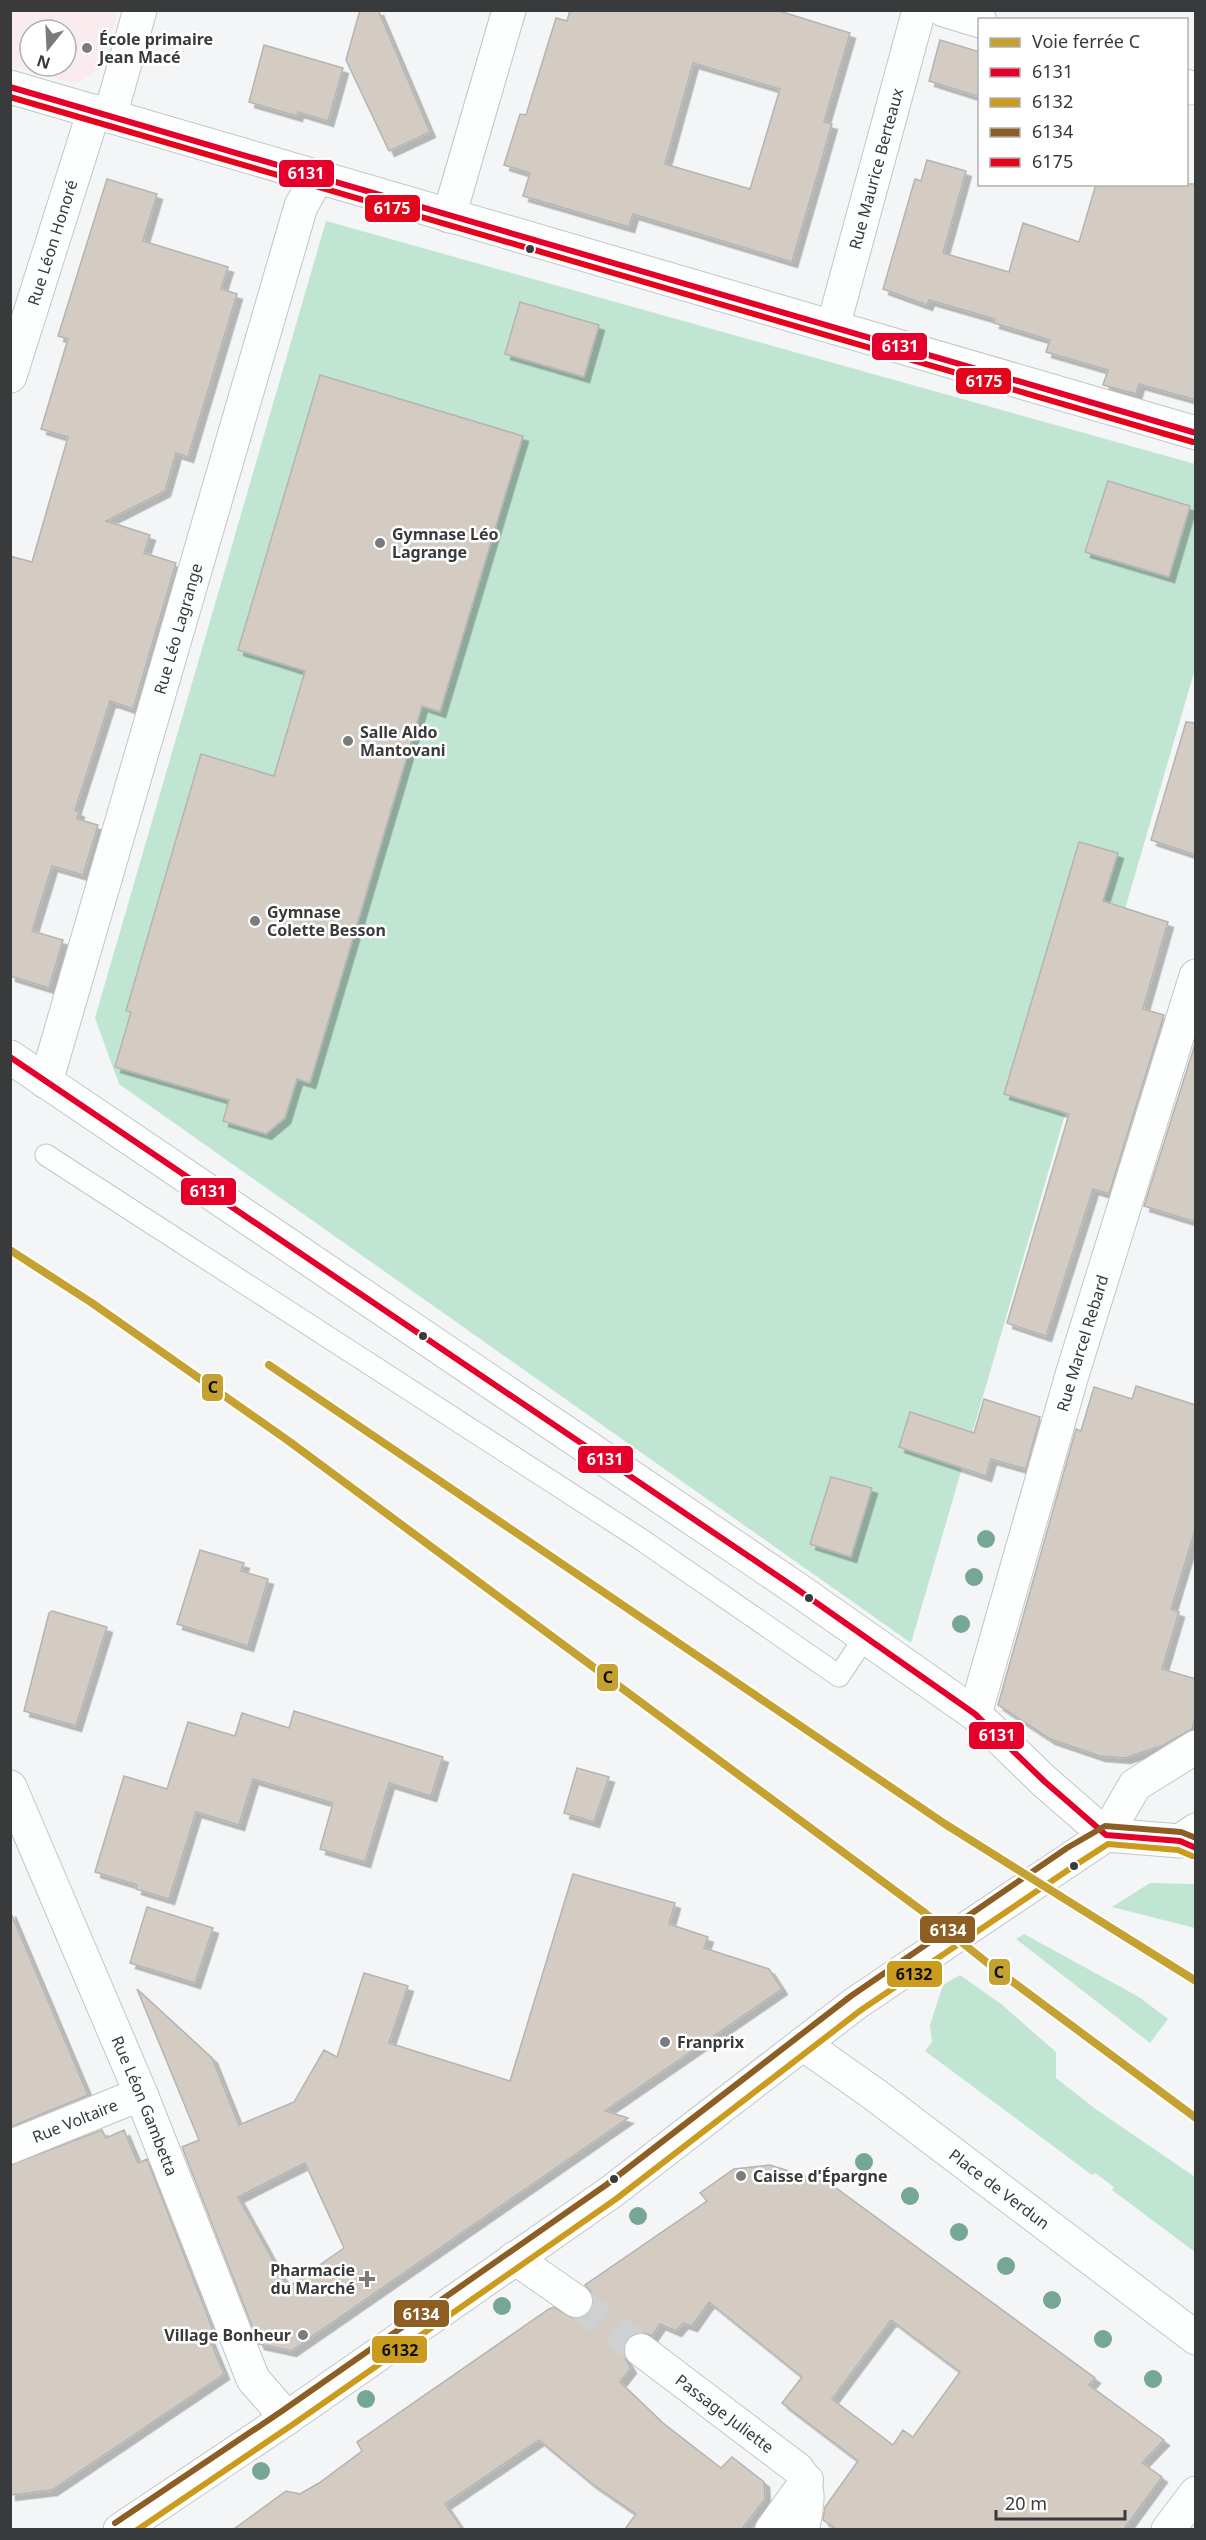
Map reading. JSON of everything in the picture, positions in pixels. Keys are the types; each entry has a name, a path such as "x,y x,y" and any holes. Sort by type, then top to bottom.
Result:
{"street":[{"name":"Rue Léon Honoré","path":"10,376 140,10"},
{"path":"449,216 509,10"},
{"name":"Rue Maurice Berteaux","path":"833,327 919,10"},
{"path":"944,10 978,20"},
{"path":"10,87 1196,433"},
{"name":"Rue Léo Lagrange","path":"46,1082 301,206 317,177"},
{"name":"Rue Marcel Rebard","path":"975,1714 1072,1376 1196,976"},
{"path":"10,1058 865,1637 975,1714 1044,1781 1106,1835 1192,1833"},
{"path":"120,2529 287,2418 611,2192 803,2044 928,1952 1106,1835 1136,1785 1196,1747"},
{"name":"Rue Léon Gambetta","path":"10,1787 141,2094 253,2379 287,2418"},
{"name":"Place de Verdun","path":"803,2044 874,2094 1196,2338"},
{"name":"Rue Voltaire","path":"10,2147 141,2094"},
{"path":"514,2258 576,2301"},
{"name":"Passage Juliette","path":"641,2350 798,2469 807,2480"},
{"path":"771,2529 807,2480"},
{"path":"803,2529 809,2495 807,2480"},
{"path":"1168,2529 1196,2493"}],"lane":[{"path":"45,1155 639,1538 839,1676 865,1637"}],"shaded area":[{"path":"11,10 118,11 101,68 76,84 54,78 78,78 78,18 18,18 18,68 11,66"}],"green space":[{"path":"326,221 1195,464 1195,669 911,1643 119,1084 95,1018"},
{"path":"1150,1883 1195,1884 1195,1928 1112,1907"},
{"path":"1024,1934 1139,1997 1168,2019 1150,2043 1016,1939"},
{"path":"960,1975 1001,2004 1056,2052 1056,2078 1097,2110 1195,2177 1195,2252 1112,2190 1114,2187 1095,2173 1092,2175 925,2051 932,2042 930,2025 943,1985"}],"building":[{"path":"360,10 378,10 430,132 389,151 346,60"},
{"path":"570,10 776,10 850,33 824,122 832,124 792,262 633,214 629,227 523,196 530,173 504,165 520,114 526,115 556,18 567,21","holes":["693,63 780,89 750,189 665,164"]},
{"path":"940,40 978,51 978,96 929,81"},
{"path":"264,45 343,68 328,121 298,112 297,116 249,102"},
{"path":"927,160 966,171 943,253 1009,272 1023,223 1079,242 1095,186 1188,186 1188,184 1196,184 1196,400 1139,384 1136,394 1103,385 1108,370 1046,352 1050,340 994,323 995,319 929,300 927,305 883,289 915,179 921,181"},
{"path":"107,179 157,194 143,241 228,267 221,289 237,294 188,457 176,453 165,491 106,521 150,535 144,553 176,563 133,709 110,701 75,810 79,812 77,819 98,825 83,875 52,866 32,931 63,940 49,988 10,976 10,556 32,562 68,437 41,429 68,339 58,336"},
{"path":"520,302 599,325 584,377 505,354"},
{"path":"320,375 523,436 440,712 422,706 310,1083 297,1079 285,1118 266,1134 223,1121 229,1100 115,1067 131,1012 126,1011 201,754 274,776 305,671 238,650"},
{"path":"1108,481 1190,506 1169,577 1085,552"},
{"path":"1186,722 1196,723 1196,855 1151,840"},
{"path":"1079,842 1118,853 1103,901 1168,922 1143,1009 1164,1015 1109,1194 1093,1189 1046,1336 1007,1323 1069,1114 1004,1094"},
{"path":"1196,1041 1196,1222 1144,1206"},
{"path":"1136,1386 1196,1405 1196,1527 1171,1609 1179,1612 1162,1669 1196,1679 1196,1714 1192,1729 1164,1745 1125,1758 1100,1756 1050,1739 998,1705 1076,1429 1081,1431 1094,1387 1132,1399"},
{"path":"984,1399 1040,1417 1026,1469 991,1459 986,1476 899,1447 910,1412 974,1433"},
{"path":"831,1477 872,1488 851,1557 810,1544"},
{"path":"200,1550 244,1563 241,1571 268,1579 248,1646 177,1624"},
{"path":"52,1611 107,1627 76,1726 24,1711 49,1613"},
{"path":"294,1711 443,1757 431,1796 389,1783 365,1862 320,1849 333,1803 253,1779 239,1825 196,1812 169,1899 136,1889 137,1885 95,1872 124,1776 167,1789 188,1722 235,1736 242,1713 289,1728"},
{"path":"577,1768 609,1777 594,1822 564,1813"},
{"path":"573,1874 675,1903 669,1924 708,1937 704,1948 769,1969 782,1989 605,2111 628,2118 291,2351 259,2344 182,2147 199,2140 137,1989 212,2058 239,2125 294,2102 324,2050 337,2057 364,1973 408,1986 389,2043 510,2081","holes":["305,2163 344,2248 288,2287 238,2197"]},
{"path":"147,1907 213,1928 195,1983 130,1963"},
{"path":"10,1911 88,2095 10,2127"},
{"path":"102,2130 106,2138 124,2130 138,2163 147,2159 215,2335 207,2333 224,2374 52,2490 10,2495 10,2165"},
{"path":"770,2165 832,2185 1095,2378 1089,2385 1164,2440 1142,2463 1162,2477 1124,2529 836,2529 823,2520 825,2507 858,2461 782,2403 802,2377 709,2302 692,2326 683,2323 676,2331 660,2324 652,2336 643,2332 635,2333 627,2339 623,2347 624,2356 631,2368 620,2382 663,2423 721,2468 732,2457 764,2482 765,2499 742,2529 625,2529 636,2514 591,2483 539,2440 445,2504 462,2529 234,2529 286,2491 300,2494 319,2483 362,2451 357,2442 549,2309 554,2307 574,2319 584,2317 591,2311 594,2302 592,2293 585,2285 707,2201 700,2193 734,2169","holes":["891,2320 960,2372 913,2437 903,2430 893,2445 832,2399"]}],"tunnel":[{"path":"576,2301 641,2350"}],"rail line":[{"name":"C","path":"10,1250 92,1303 290,1442 925,1913 990,1965 1196,2118"},
{"name":"C","path":"269,1365 945,1824 1196,1981"}],"transit line":[{"name":"6131","path":"10,87 1196,433"},
{"name":"6175","path":"10,97 1193,442"},
{"name":"6131","path":"10,1057 794,1587 975,1714 1044,1781 1106,1835 1180,1841 1196,1848"},
{"name":"6134","path":"115,2523 282,2411 606,2185 851,1996 1067,1848 1105,1826 1181,1832 1196,1838"},
{"name":"6132","path":"137,2530 616,2199 861,2010 1108,1844 1178,1850 1192,1856"}],"place":[{"name":"École primaire Jean Macé","path":"87,48"},
{"name":"Gymnase Léo Lagrange","path":"380,543"},
{"name":"Salle Aldo Mantovani","path":"348,741"},
{"name":"Gymnase Colette Besson","path":"255,921"},
{"name":"Franprix","path":"665,2042"},
{"name":"Caisse d'Épargne","path":"741,2176"},
{"name":"Pharmacie du Marché","path":"367,2279"},
{"name":"Village Bonheur","path":"303,2335"}]}
